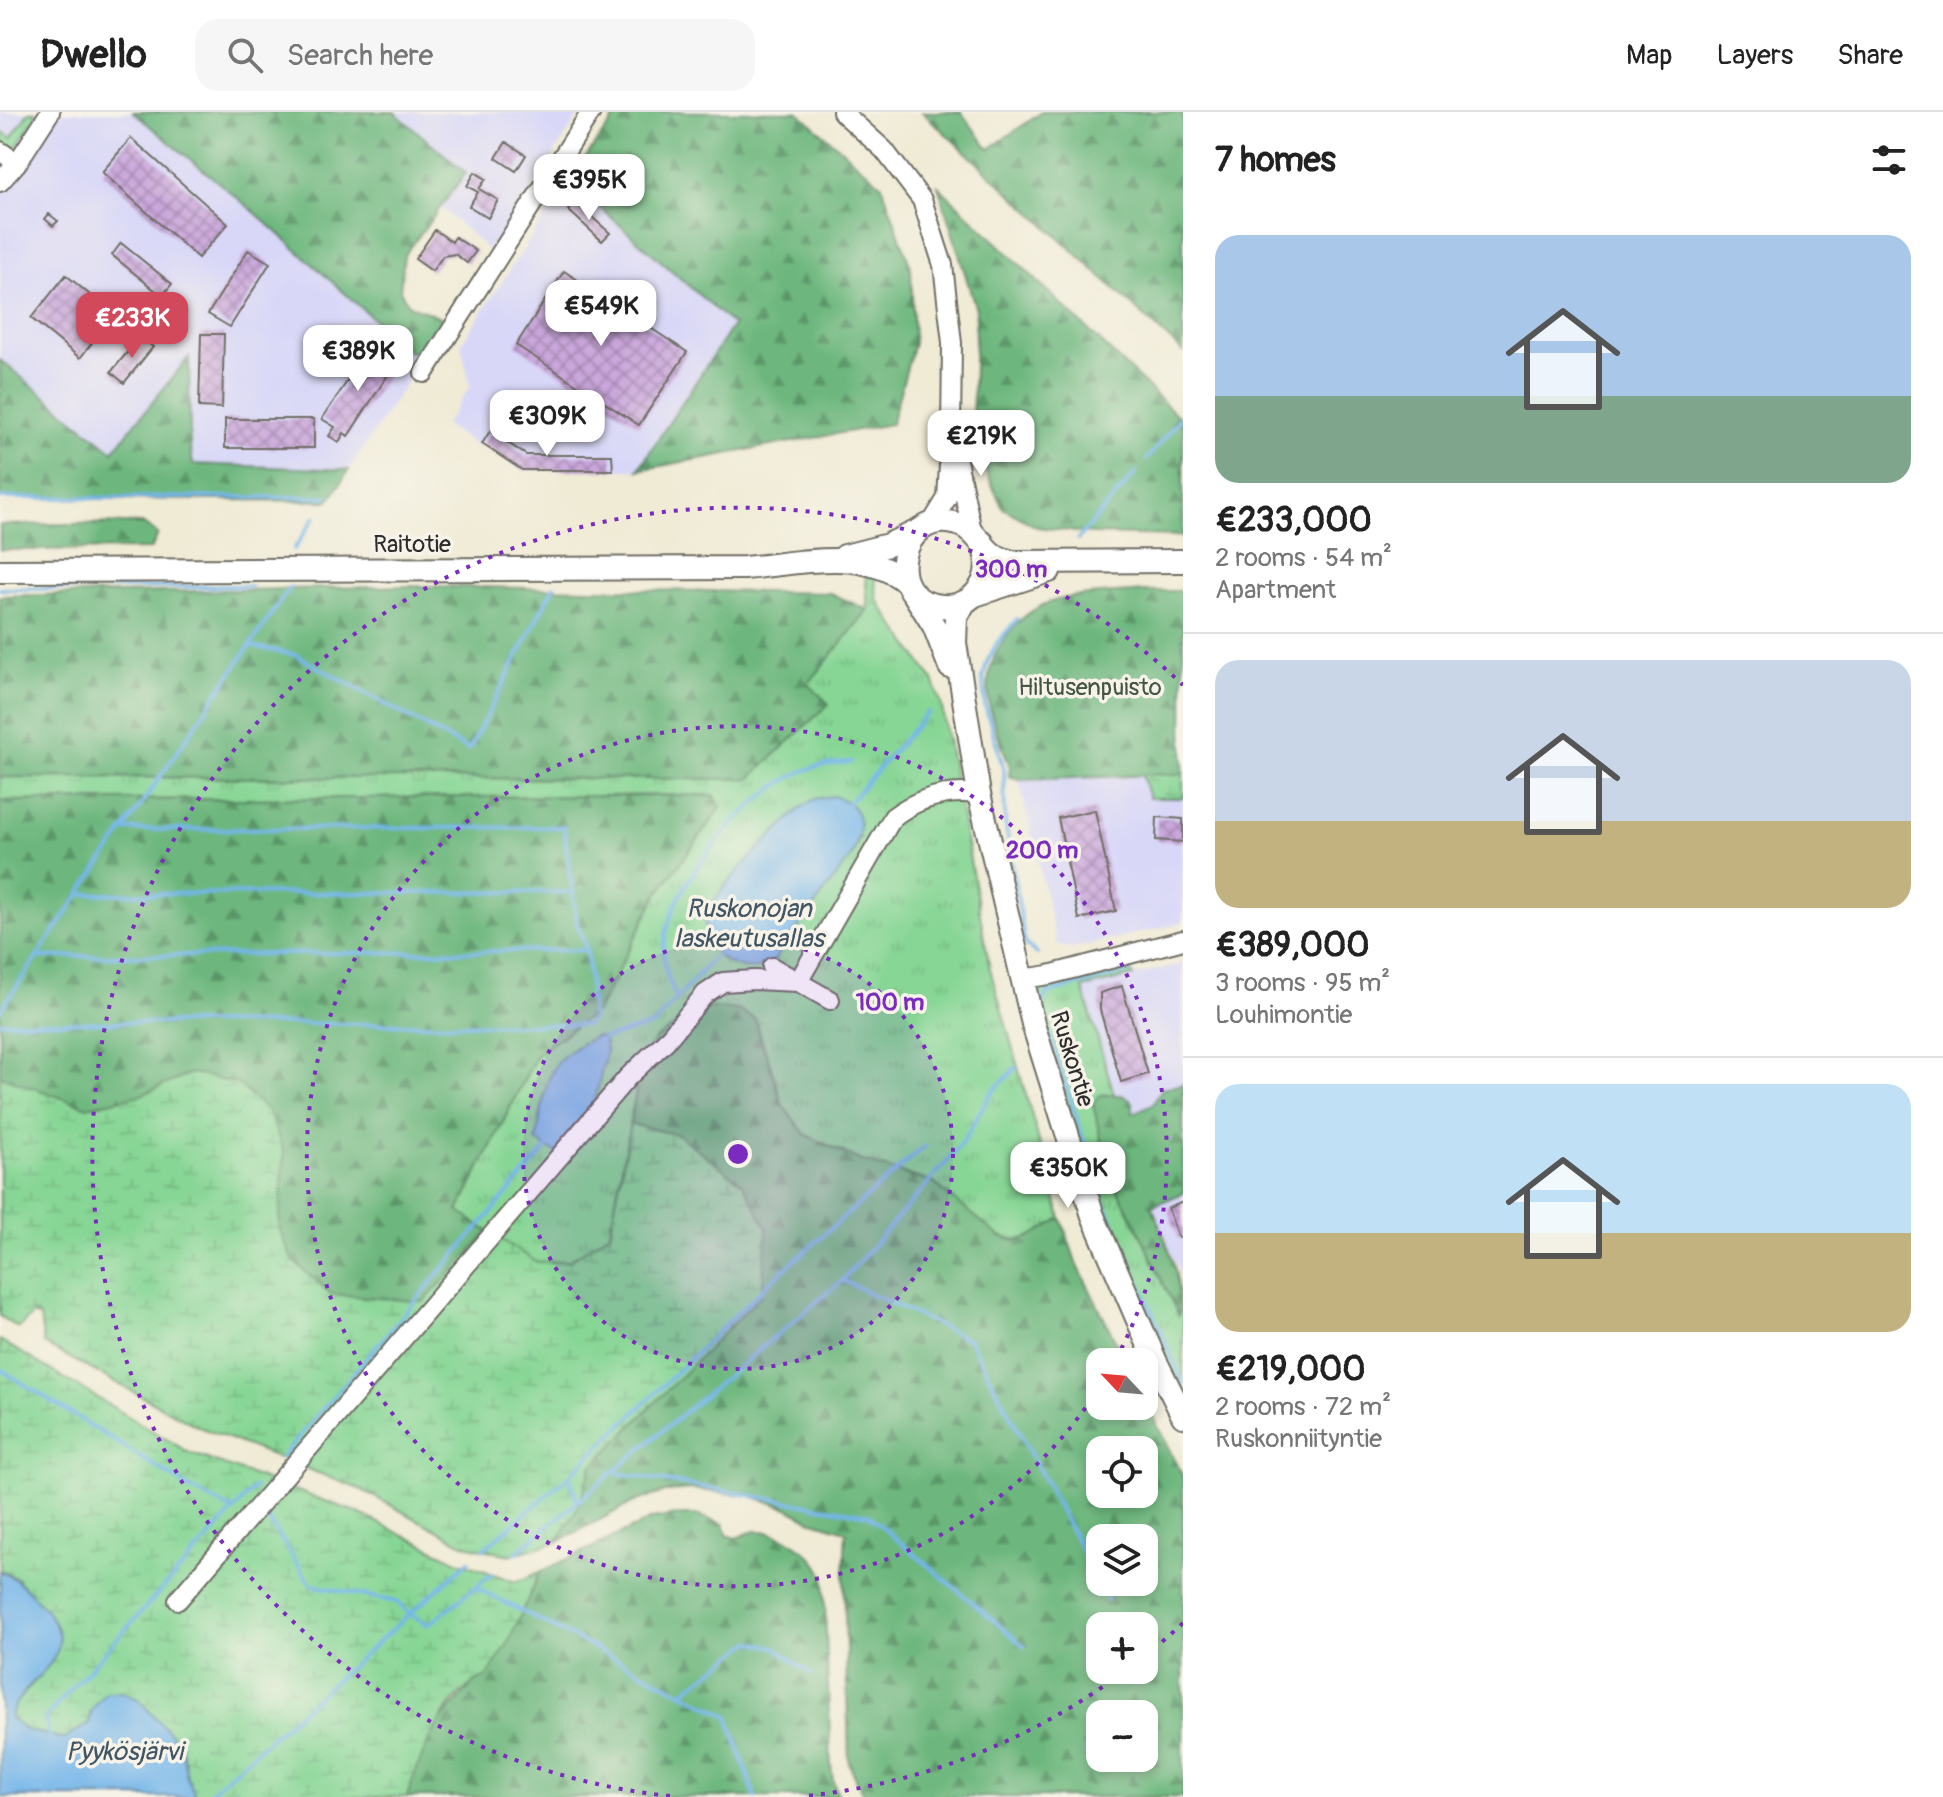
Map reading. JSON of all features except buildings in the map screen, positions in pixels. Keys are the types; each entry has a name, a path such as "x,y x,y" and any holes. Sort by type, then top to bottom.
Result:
{"main road":[{"path":"1081,562 1025,577 951,607 924,602 910,588 903,569 903,556 909,542 925,528 945,522 960,524 990,552 1013,562 1183,561"},
{"name":"Raitotie","path":"824,562 888,545 925,528"},
{"path":"969,599 983,584 987,570 987,556 977,537"},
{"name":"Raitotie","path":"0,571 668,569 847,561 878,565 910,588"},
{"name":"Ruskontie","path":"910,588 934,626 963,700"},
{"name":"Ruskontie","path":"969,599 956,618 955,643 963,700 979,794 1033,1024 1093,1216 1156,1362 1183,1416"}],"street":[{"path":"1,183 50,112"},
{"path":"424,373 591,112"},
{"path":"842,112 884,150 922,200 943,265 952,343 947,498 925,528"},
{"path":"0,151 17,163"},
{"path":"951,433 977,537"},
{"path":"798,982 893,817 928,798 958,791 979,794"},
{"path":"1023,979 1183,940"},
{"path":"772,967 830,1000"},
{"path":"178,1600 628,1077 666,1041 705,994 723,982 798,982"}],"shaded area":[{"path":"0,112 133,112 258,215 410,351 427,351 349,470 193,464 189,359 113,451 0,360"},
{"path":"394,112 581,112 491,252 439,206 465,172"},
{"path":"569,180 733,325 638,470 522,470 482,444 479,448 445,425 470,386 461,344"},
{"path":"1142,775 1149,798 1183,798 1183,923 1073,948 1057,946 1019,780"},
{"path":"1183,964 1183,1084 1162,1089 1153,1104 1133,1113 1122,1095 1114,1094 1083,988"},
{"path":"1183,1193 1183,1281 1152,1206"}],"green space":[{"path":"29,112 35,112 36,116 15,149 2,145 4,141 0,138 0,130 11,138"},
{"path":"133,112 394,112 466,173 404,256 400,291 409,305 447,320 427,351 410,352 258,215"},
{"path":"619,112 798,112 882,185 911,268 914,343 891,424 638,470 733,325 569,180"},
{"path":"922,112 961,112 989,149 1042,112 1183,112 1183,352"},
{"path":"938,186 1183,421 1183,536 1093,534 1037,527 1003,508 987,475 972,423 976,309"},
{"path":"189,357 190,448 193,464 349,470 329,501 0,498 0,360 113,451"},
{"path":"142,523 158,534 151,549 0,550 0,525"},
{"path":"865,569 874,570 877,598 933,680 941,703 990,969 1061,1218 1025,1238 1000,1236 806,1135 783,1106 755,1019 642,1058 610,1233 569,1261 537,1263 458,1212 537,1054 597,1011 658,893 721,808 714,795 0,801 0,777 749,779 828,704 808,684 868,610","holes":["802,807 860,837 852,855 811,907 737,872","581,1044 536,1141 556,1065"]},
{"path":"411,586 830,593 868,610 808,684 829,704 749,779 0,777 0,596"},
{"name":"Hiltusenpuisto","path":"1183,591 1183,774 1019,780 1009,776 1010,767 993,719 988,687 994,659 1008,634 1028,614 1052,602 1078,596"},
{"path":"1183,774 1183,798 1149,798 1142,775"},
{"path":"714,795 721,807 658,893 597,1011 537,1054 458,1211 489,1232 424,1302 330,1294 292,1260 279,1227 284,1152 192,1073 141,1095 87,1107 0,1076 0,801"},
{"path":"1129,965 1133,976 1083,988 1114,1094 1100,1095 1108,1173 1179,1314 1183,1303 1183,1396 1098,1204 1036,1000 1039,992 1050,984"},
{"path":"707,1007 738,1010 755,1019 783,1106 806,1135 859,1160 934,1183 999,1236 1015,1241 1030,1237 1061,1218 1076,1262 1119,1348 1086,1348 1086,1420 1154,1420 1183,1477 1183,1797 865,1797 849,1764 844,1575 846,1531 751,1496 691,1489 669,1491 636,1501 557,1542 577,1509 592,1466 762,1294 762,1276 678,1135 630,1124 642,1058 656,1038"},
{"path":"192,1073 238,1084 268,1111 284,1152 279,1227 292,1260 331,1294 424,1302 489,1232 537,1262 569,1261 610,1233 630,1124 678,1135 743,1184 767,1228 762,1294 592,1466 577,1509 557,1542 510,1555 465,1545 362,1490 199,1427 44,1344 40,1317 33,1314 18,1328 0,1316 0,1076 87,1107 141,1095"},
{"path":"1183,1084 1183,1193 1152,1206 1176,1273 1178,1315 1135,1222 1108,1173 1093,1104 1100,1095 1122,1095 1133,1102 1133,1113 1153,1104 1162,1089"},
{"path":"0,1340 190,1453 356,1512 457,1561 516,1582 540,1572 507,1645 487,1677 459,1695 436,1727 407,1797 196,1797 187,1777 181,1745 91,1711 89,1723 65,1739 25,1730 9,1717 12,1707 53,1660 18,1579 0,1570"},
{"path":"696,1515 724,1524 727,1535 735,1538 757,1531 780,1536 799,1546 820,1569 824,1578 831,1764 839,1797 407,1797 419,1759 439,1722 507,1645 540,1572 652,1519"}],"water":[{"name":"Ruskonojan laskeutusallas","path":"833,796 851,806 859,820 860,828 852,855 773,962 763,967 747,968 724,960 715,950 705,919 719,893 802,807 815,799"},
{"path":"596,1036 604,1038 606,1051 593,1110 558,1154 536,1141 548,1083 555,1066 563,1057"},
{"name":"Pyykösjärvi","path":"0,1571 18,1582 43,1607 55,1625 59,1641 56,1654 16,1703 10,1718 26,1730 65,1739 89,1723 91,1711 106,1692 122,1692 138,1699 181,1745 187,1777 196,1797 0,1797"}],"waterway":[{"path":"1147,459 1183,415"},
{"path":"1078,539 1136,473"},
{"path":"0,498 328,497"},
{"path":"294,549 315,517"},
{"path":"0,589 251,586"},
{"path":"250,646 296,655 469,750 554,586"},
{"path":"0,1011 290,587"},
{"path":"1017,619 997,643 987,662 983,679 985,705 1004,770 1005,821 1025,944 1037,954"},
{"path":"845,807 928,712"},
{"path":"677,999 664,959 669,922 679,897 712,847 776,786 810,769 851,762"},
{"path":"0,1022 587,1025 592,1017 587,950 577,924 564,827 124,830"},
{"path":"80,894 573,892"},
{"path":"37,957 587,950"},
{"path":"602,1039 653,1025 719,952"},
{"path":"1049,993 1130,971"},
{"path":"1048,991 1041,1006 1103,1200 1183,1382"},
{"path":"516,1553 843,1280 946,1163 964,1140 991,1093 1016,1068"},
{"path":"281,1458 550,1144"},
{"path":"484,1549 569,1476 770,1282 925,1146"},
{"path":"844,1281 970,1340 1108,1600"},
{"path":"0,1369 191,1489 233,1510"},
{"path":"611,1472 868,1515 1024,1646"},
{"path":"569,1476 577,1500"},
{"path":"50,1737 45,1718 255,1487"},
{"path":"262,1510 311,1585 397,1602 428,1625 492,1574"},
{"path":"205,1797 469,1561"},
{"path":"476,1588 728,1716 755,1797"},
{"path":"683,1692 751,1642 775,1647 811,1674"}]}
